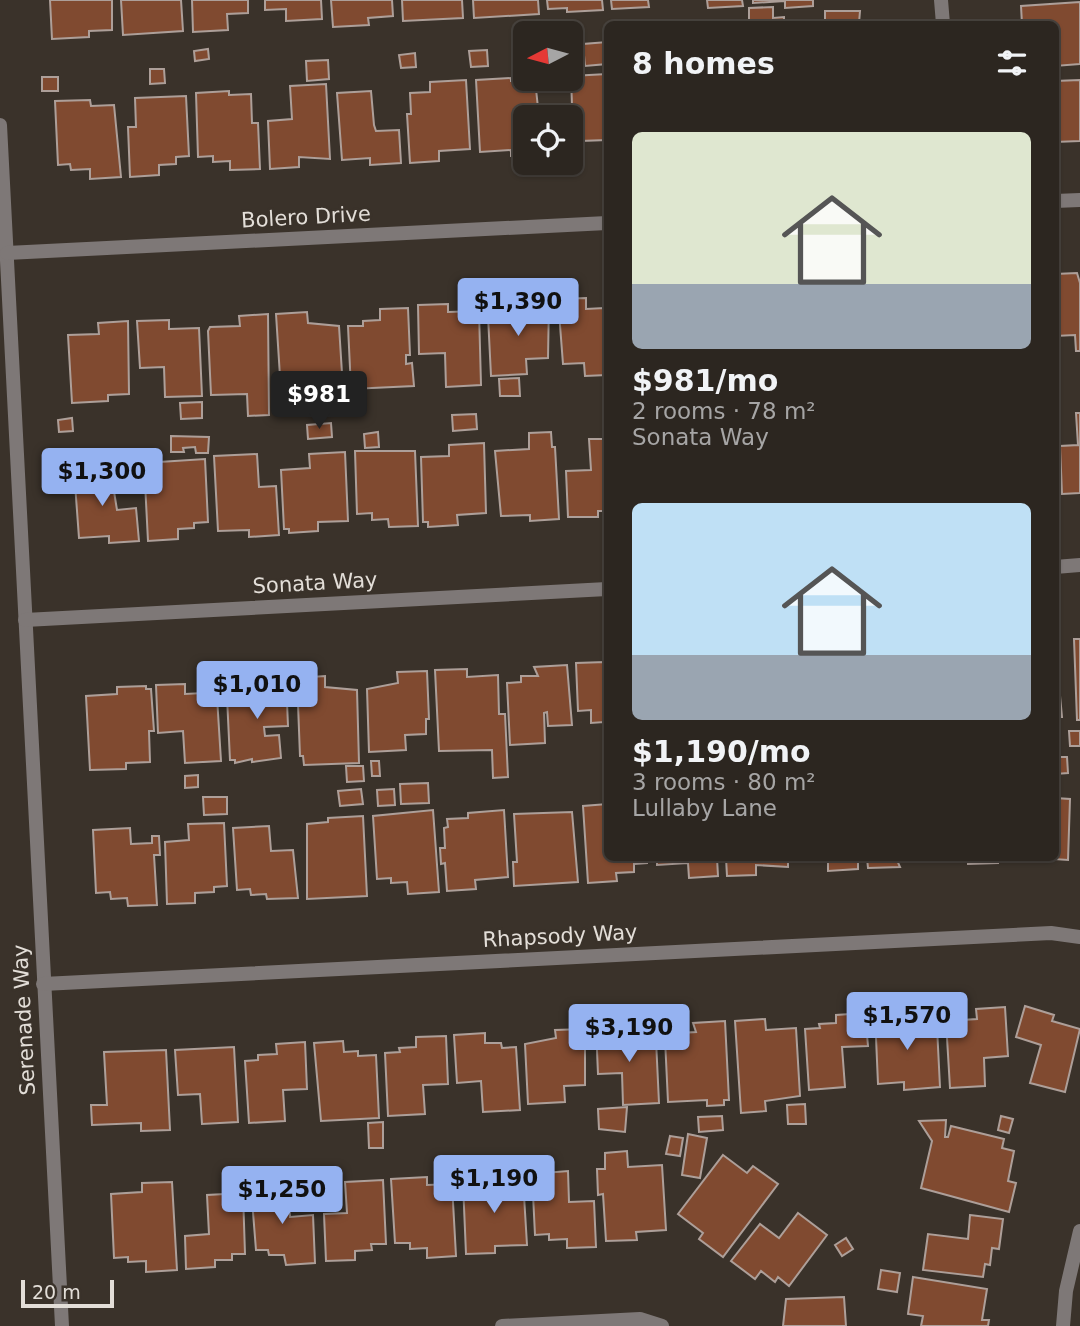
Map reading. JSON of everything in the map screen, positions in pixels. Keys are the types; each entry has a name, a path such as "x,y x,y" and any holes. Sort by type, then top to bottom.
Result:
{"street":[{"path":"941,0 943,21"},
{"name":"Serenade Way","path":"0,125 62,1326"},
{"path":"1059,201 1080,200"},
{"name":"Bolero Drive","path":"7,253 604,223"},
{"path":"1059,566 1080,565"},
{"name":"Sonata Way","path":"24,620 604,589"},
{"name":"Rhapsody Way","path":"43,984 1051,933 1080,937"},
{"path":"1063,1326 1066,1291 1080,1231"},
{"path":"502,1326 640,1319 662,1326"}],"building":[{"path":"50,0 112,0 112,30 89,31 89,37 52,39"},
{"path":"121,0 181,0 183,31 123,35"},
{"path":"192,0 248,0 248,13 227,14 228,30 193,32"},
{"path":"265,0 321,0 322,19 286,21 286,9 265,10"},
{"path":"331,0 392,0 393,16 368,18 369,25 333,27"},
{"path":"402,0 462,0 463,18 403,21"},
{"path":"473,0 538,0 539,14 474,18"},
{"path":"547,0 602,0 603,10 567,12 567,8 548,9"},
{"path":"611,0 648,0 649,7 612,9"},
{"path":"707,0 742,0 743,6 708,8"},
{"path":"753,0 813,0 813,6 785,8 785,1 753,3"},
{"path":"1080,2 1080,64 1059,66 1059,21 1022,21 1021,6"},
{"path":"773,7 773,18 784,17 784,21 749,21 749,8"},
{"path":"825,11 860,11 859,21 825,21"},
{"path":"604,42 604,64 585,66 583,44"},
{"path":"208,49 209,59 195,61 194,51"},
{"path":"487,50 488,66 471,67 469,51"},
{"path":"415,53 416,67 401,68 399,55"},
{"path":"328,60 329,79 307,81 306,61"},
{"path":"150,69 164,69 165,83 150,84"},
{"path":"604,74 604,140 583,141 583,105 572,105 572,91 583,91 583,75"},
{"path":"42,77 58,77 58,91 42,91"},
{"path":"511,78 513,91 536,91 538,105 513,105 513,156 511,150 480,152 476,80"},
{"path":"466,80 470,149 439,151 439,161 410,163 407,114 411,114 410,93 430,92 430,82"},
{"path":"1080,80 1080,141 1059,142 1059,81"},
{"path":"326,84 330,159 299,157 299,167 270,169 268,121 292,119 290,86"},
{"path":"229,91 229,95 251,94 252,123 258,123 260,169 230,170 230,161 213,162 213,156 198,157 196,93"},
{"path":"371,91 376,131 399,130 401,163 370,165 370,158 342,160 337,93"},
{"path":"186,96 189,156 176,157 176,164 159,165 159,175 130,177 128,127 136,127 135,98"},
{"path":"90,100 91,106 114,105 121,177 90,179 90,169 71,170 70,164 58,165 55,101"},
{"path":"1077,273 1080,283 1080,351 1076,351 1075,335 1059,336 1059,274"},
{"path":"586,298 586,309 604,308 604,375 585,376 584,363 563,364 558,299"},
{"path":"549,301 548,358 526,359 527,374 491,376 488,316 502,315 502,310 519,309 519,303"},
{"path":"448,304 448,312 479,311 481,385 446,387 445,353 419,354 418,305"},
{"path":"408,308 410,355 406,355 406,364 412,363 414,386 351,389 348,326 363,326 363,321 380,320 380,309"},
{"path":"307,312 308,323 339,326 343,389 281,392 276,314"},
{"path":"268,314 269,415 248,416 247,394 211,395 208,331 210,327 240,326 239,316"},
{"path":"169,320 169,329 199,328 202,396 165,397 164,367 140,368 137,321"},
{"path":"128,321 129,394 108,395 108,401 72,403 68,335 99,334 98,323"},
{"path":"519,378 520,396 500,396 499,379"},
{"path":"202,402 202,418 181,419 180,403"},
{"path":"1076,413 1080,413 1080,493 1062,494 1060,446 1078,445"},
{"path":"476,414 477,429 453,431 452,415"},
{"path":"72,418 73,431 59,432 58,420"},
{"path":"331,423 332,437 308,439 307,425"},
{"path":"378,432 379,447 365,448 364,434"},
{"path":"551,432 552,447 555,447 559,519 530,521 530,515 501,516 495,451 529,449 529,433"},
{"path":"171,436 209,437 208,453 196,453 195,447 183,448 184,452 171,452"},
{"path":"589,439 604,439 604,511 598,511 598,517 568,517 566,471 591,470"},
{"path":"484,443 486,513 457,515 458,525 428,527 428,522 423,522 421,457 449,456 449,445"},
{"path":"355,451 415,451 418,526 389,527 388,519 372,520 372,513 357,514"},
{"path":"345,452 348,521 318,522 318,531 289,533 289,529 284,529 281,470 310,468 309,454"},
{"path":"257,454 259,487 276,486 279,535 249,537 249,530 218,531 214,456"},
{"path":"205,459 208,522 194,523 194,528 178,529 178,539 148,541 144,463"},
{"path":"110,467 117,510 136,508 139,541 109,543 109,536 79,538 74,470"},
{"path":"1074,639 1080,639 1080,720 1077,720"},
{"path":"604,662 604,722 591,723 591,710 578,711 576,663"},
{"path":"567,665 572,725 548,726 547,712 544,713 545,743 510,745 507,683 521,682 521,676 538,676 534,667"},
{"path":"467,669 467,677 498,675 499,714 505,714 508,777 493,778 492,750 439,751 435,670"},
{"path":"427,671 429,719 426,719 426,734 405,735 406,750 369,752 367,689 398,683 397,672"},
{"path":"325,676 325,687 357,690 359,763 304,765 303,756 300,756 297,678"},
{"path":"286,678 288,726 264,727 265,736 279,735 281,758 252,762 252,759 235,763 235,760 230,760 227,697 241,696 241,690 258,689 258,679"},
{"path":"185,684 185,694 203,693 204,698 217,697 221,761 185,763 183,731 158,733 156,685"},
{"path":"1059,685 1062,717 1059,717"},
{"path":"146,686 146,689 151,689 154,731 149,731 150,762 126,763 126,769 90,770 86,696 117,694 117,687"},
{"path":"1069,731 1080,731 1080,746 1070,746"},
{"path":"1059,757 1067,757 1068,773 1059,774"},
{"path":"371,761 379,761 380,776 372,776"},
{"path":"346,766 363,766 364,781 347,782"},
{"path":"198,775 198,787 185,788 185,776"},
{"path":"428,783 429,803 401,804 400,784"},
{"path":"361,789 363,804 340,806 338,791"},
{"path":"394,789 395,805 378,806 377,790"},
{"path":"203,797 227,797 227,814 204,815"},
{"path":"1059,798 1070,799 1068,860 1059,859"},
{"path":"604,804 604,861 647,863 634,864 634,872 616,873 617,881 588,883 583,806"},
{"path":"433,810 439,892 408,894 407,882 391,883 391,878 377,879 373,816"},
{"path":"504,810 508,877 475,880 476,889 447,891 445,863 441,864 440,848 445,848 444,828 448,827 447,819 468,818 468,813"},
{"path":"572,812 578,882 514,886 513,862 517,862 514,814"},
{"path":"363,816 367,896 307,899 307,824 328,822 328,818"},
{"path":"224,823 227,886 214,887 214,892 195,893 195,903 167,904 165,842 189,840 188,824"},
{"path":"269,826 271,851 293,850 298,898 267,899 266,894 251,895 250,889 237,890 233,828"},
{"path":"130,828 131,844 152,843 152,836 159,836 160,855 154,855 157,905 128,906 127,898 111,899 110,892 96,893 93,830"},
{"path":"657,861 717,861 718,876 689,878 688,863 657,865"},
{"path":"726,861 788,861 788,867 756,865 756,875 727,876"},
{"path":"828,861 858,861 858,869 828,871"},
{"path":"867,861 897,861 900,867 868,868"},
{"path":"968,861 998,861 998,863 968,864"},
{"path":"1025,1006 1054,1015 1052,1021 1080,1029 1065,1092 1030,1083 1041,1045 1016,1037"},
{"path":"1005,1007 1008,1056 984,1058 985,1086 950,1088 946,1021 977,1019 976,1009"},
{"path":"905,1012 905,1023 922,1022 923,1028 937,1027 940,1087 904,1090 904,1082 878,1084 875,1014"},
{"path":"865,1013 868,1046 842,1047 845,1087 809,1090 805,1029 820,1028 819,1024 836,1023 836,1015"},
{"path":"765,1019 766,1030 796,1028 800,1096 765,1101 766,1111 741,1113 735,1021"},
{"path":"725,1021 729,1100 724,1100 724,1105 707,1106 707,1100 668,1102 665,1039 680,1038 679,1033 696,1032 693,1023"},
{"path":"624,1026 625,1036 641,1036 641,1041 656,1040 659,1103 623,1105 622,1073 598,1074 596,1027"},
{"path":"585,1029 585,1085 564,1086 565,1102 528,1104 525,1044 556,1038 555,1030"},
{"path":"485,1033 485,1043 501,1043 502,1048 516,1047 520,1110 483,1112 481,1081 457,1083 454,1035"},
{"path":"446,1036 448,1084 423,1085 425,1114 388,1116 385,1053 400,1052 399,1048 416,1047 416,1037"},
{"path":"343,1041 344,1052 358,1051 358,1056 376,1055 379,1118 321,1121 314,1043"},
{"path":"305,1042 307,1089 283,1090 285,1121 249,1123 245,1061 258,1060 258,1055 277,1054 276,1044"},
{"path":"234,1047 238,1122 202,1124 200,1094 178,1095 175,1050"},
{"path":"166,1050 170,1130 141,1131 141,1123 92,1125 91,1105 107,1105 104,1052"},
{"path":"805,1104 806,1124 788,1124 787,1105"},
{"path":"627,1107 625,1132 599,1129 598,1109"},
{"path":"722,1116 723,1130 699,1132 698,1117"},
{"path":"1001,1116 1013,1119 1009,1133 998,1130"},
{"path":"946,1120 945,1137 948,1137 951,1126 1004,1139 1002,1148 1014,1151 1008,1181 1016,1183 1009,1212 921,1188 932,1141 919,1121"},
{"path":"383,1122 383,1148 369,1148 368,1123"},
{"path":"688,1134 707,1138 700,1178 682,1175"},
{"path":"670,1136 683,1138 680,1156 666,1154"},
{"path":"627,1151 628,1167 662,1165 666,1230 636,1232 637,1240 606,1241 603,1194 598,1195 597,1169 605,1169 605,1153"},
{"path":"723,1155 747,1173 753,1166 778,1184 723,1257 699,1239 703,1233 678,1214"},
{"path":"568,1171 569,1202 594,1201 596,1247 567,1248 567,1239 549,1240 549,1234 535,1235 532,1174"},
{"path":"427,1177 427,1185 452,1184 456,1256 427,1258 427,1248 410,1249 410,1243 395,1243 391,1179"},
{"path":"523,1179 527,1245 495,1246 495,1253 466,1254 463,1183"},
{"path":"383,1180 386,1244 371,1244 372,1250 355,1251 355,1260 326,1261 324,1214 347,1213 345,1182"},
{"path":"172,1182 177,1270 146,1272 146,1261 128,1262 128,1257 114,1258 111,1194 142,1192 142,1183"},
{"path":"288,1185 290,1217 313,1215 315,1263 286,1265 284,1255 269,1255 268,1250 256,1250 251,1187"},
{"path":"243,1193 245,1254 232,1254 232,1260 215,1260 215,1267 186,1269 185,1236 209,1234 207,1195"},
{"path":"798,1213 827,1235 789,1286 778,1277 775,1282 761,1271 755,1279 731,1261 760,1224 779,1238"},
{"path":"970,1215 1003,1219 999,1249 992,1248 990,1265 985,1264 983,1277 923,1270 928,1234 968,1239"},
{"path":"846,1238 853,1249 842,1256 835,1245"},
{"path":"881,1270 900,1273 897,1292 878,1289"},
{"path":"913,1277 987,1289 982,1320 989,1320 988,1326 921,1326 923,1316 908,1314"},
{"path":"844,1297 846,1326 783,1326 786,1299"}]}
